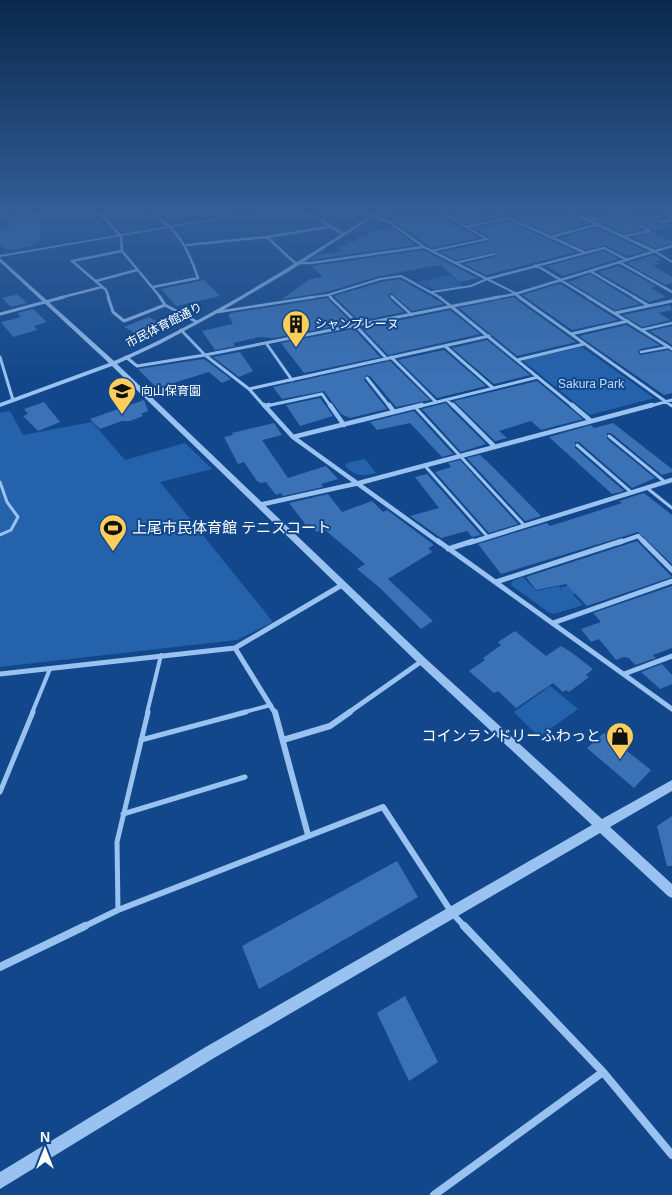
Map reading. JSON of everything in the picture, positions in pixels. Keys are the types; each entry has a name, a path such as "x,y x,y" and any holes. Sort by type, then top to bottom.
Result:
{"street":[{"path":"10,268 113,363 422,661 603,826 672,892"},
{"path":"80,268 106,290 113,312 124,321 166,305"},
{"path":"153,287 198,278 195,268"},
{"name":"市民体育館通り","path":"0,404 126,357 197,322 287,268"},
{"path":"465,268 487,279 526,268"},
{"path":"540,268 671,347"},
{"path":"126,357 137,366 206,355 516,294 600,268"},
{"path":"628,268 672,292"},
{"path":"96,281 137,270 166,305 197,322"},
{"path":"590,271 649,306"},
{"path":"0,314 102,287"},
{"path":"516,294 672,406"},
{"path":"615,314 672,301"},
{"path":"452,307 591,421"},
{"path":"571,334 628,321"},
{"path":"357,325 436,402"},
{"path":"181,330 206,355 249,389 294,437 672,709"},
{"path":"249,389 489,336"},
{"path":"266,343 292,380"},
{"path":"517,360 584,344"},
{"path":"445,346 493,388"},
{"path":"0,357 13,400"},
{"path":"294,437 538,377"},
{"path":"367,378 394,412"},
{"path":"266,406 322,394 344,425"},
{"path":"447,400 495,447"},
{"path":"259,504 359,483 672,400"},
{"path":"448,549 672,480"},
{"path":"496,582 638,536 672,570"},
{"path":"553,623 672,581"},
{"path":"0,674 235,648 342,585"},
{"path":"235,648 275,712 308,835"},
{"path":"624,674 672,656"},
{"path":"283,740 330,726 422,661"},
{"path":"0,1181 209,1053 672,785"},
{"path":"0,966 118,910 383,807 452,913 604,1072 672,1155"},
{"path":"434,1195 604,1072"}],"lane":[{"path":"215,312 328,295 380,279 401,276 432,292 452,307"},
{"path":"432,292 471,286 487,279 516,294"},
{"path":"328,295 357,325"},
{"path":"391,296 412,314"},
{"path":"642,330 672,323"},
{"path":"642,352 671,347"},
{"path":"415,408 524,525"},
{"path":"609,436 665,482"},
{"path":"577,445 631,492"},
{"path":"425,466 487,536"},
{"path":"0,482 7,502 17,512 18,517 18,522 11,530 0,535"},
{"path":"647,488 672,508"},
{"path":"118,910 117,842 161,655"},
{"path":"0,792 50,669"},
{"path":"141,740 271,705"},
{"path":"123,814 245,777"}],"green space":[{"path":"450,275 463,286 436,290 416,282"},
{"name":"Sakura Park","path":"582,347 654,398 590,415 522,360"},
{"path":"10,411 23,435 92,422 125,460 185,443 212,469 160,482 273,622 237,640 0,667 0,413"},
{"path":"365,459 376,473 359,475 345,466 347,463"},
{"path":"523,577 536,591 559,586 560,588 579,582 587,590 573,595 583,605 554,614 548,612 511,585 512,581"},
{"path":"550,686 578,709 539,737 514,712"}],"building":[{"path":"313,268 425,268 379,276 327,292 282,299 310,279 323,277"},
{"path":"443,268 457,268 477,278 460,282"},
{"path":"472,268 514,268 486,275"},
{"path":"550,268 590,268 563,276"},
{"path":"613,268 622,268 656,286 651,288 666,297 649,302 598,272"},
{"path":"635,268 657,268 672,277 672,283 665,285"},
{"path":"590,274 640,304 615,310 569,282"},
{"path":"400,279 444,304 412,311 391,293 388,295 390,299 404,312 359,321 334,296 381,282"},
{"path":"204,280 220,296 176,306 161,289"},
{"path":"560,284 618,320 572,330 522,295"},
{"path":"17,294 27,303 11,307 2,298"},
{"path":"514,297 576,342 517,356 459,308"},
{"path":"327,298 352,323 274,338 259,337 233,343 235,346 215,350 202,331 233,324 228,315 231,313"},
{"path":"670,305 672,310 659,313 670,320 642,327 623,315"},
{"path":"33,309 47,322 34,326 37,330 13,337 1,322 21,317 17,313"},
{"path":"450,310 480,334 388,355 362,328"},
{"path":"149,317 167,327 142,337 124,327"},
{"path":"626,325 660,345 640,349 638,352 640,355 668,350 672,352 672,393 664,395 579,336"},
{"path":"672,326 672,345 650,331"},
{"path":"354,329 380,357 304,373 281,343"},
{"path":"487,340 530,375 494,384 452,348"},
{"path":"444,350 486,386 437,398 398,360"},
{"path":"240,352 253,371 239,377 213,357"},
{"path":"204,359 231,379 222,383 209,372 157,388 138,369"},
{"path":"390,361 430,400 396,407 370,376 366,375 364,380 387,409 350,418 341,414 324,391 282,399 273,387"},
{"path":"537,381 583,419 541,430 531,421 499,431 507,438 495,441 454,401"},
{"path":"320,398 333,416 300,426 286,405"},
{"path":"144,400 148,411 141,414 143,416 130,421 122,421 100,429 90,419"},
{"path":"44,402 60,422 38,431 23,416 28,414 24,409"},
{"path":"446,403 486,444 461,452 422,409"},
{"path":"414,411 453,454 442,457 410,423 377,430 370,422"},
{"path":"274,423 282,435 262,440 288,478 326,466 338,479 321,484 323,487 283,496 281,493 276,495 266,482 261,483 257,481 244,462 238,464 224,437 233,435 232,433"},
{"path":"613,423 672,469 672,472 662,475 611,433 607,433 607,439 655,478 632,488 579,442 575,442 575,448 624,491 612,494 549,437 591,425 594,428"},
{"path":"480,455 541,516 525,521 467,458"},
{"path":"460,460 518,524 489,533 435,472 451,467 448,463"},
{"path":"427,474 481,535 472,537 467,531 441,538 410,516 439,508 415,477"},
{"path":"644,493 672,515 672,564 638,532 501,574 478,544 547,523 550,526 622,503 619,501"},
{"path":"328,494 342,512 372,501 383,512 387,510 434,545 428,548 432,552 388,579 433,621 421,629 380,588 357,569 365,564 324,529 317,532 309,524 306,525 289,503"},
{"path":"637,541 672,577 587,606 566,584 536,590 526,577"},
{"path":"672,586 672,648 653,655 656,658 635,665 629,658 624,657 616,660 599,639 591,642 581,629 601,622 593,613"},
{"path":"515,631 546,656 561,646 571,652 593,669 586,675 589,677 569,692 566,690 563,692 553,683 516,708 498,691 494,693 469,671 485,660 483,658 501,645 498,642"},
{"path":"662,664 672,675 672,684 660,689 641,672"},
{"path":"604,733 651,770 634,788 587,748"},
{"path":"672,816 672,866 667,866 657,826"},
{"path":"397,861 418,897 259,989 242,946"},
{"path":"405,996 438,1062 409,1081 377,1013"}],"place":[{"name":"シャンプレーヌ","path":"296,348"},
{"name":"向山保育園","path":"122,415"},
{"name":"上尾市民体育館 テニスコート","path":"113,552"},
{"name":"コインランドリーふわっと","path":"620,760"}]}
